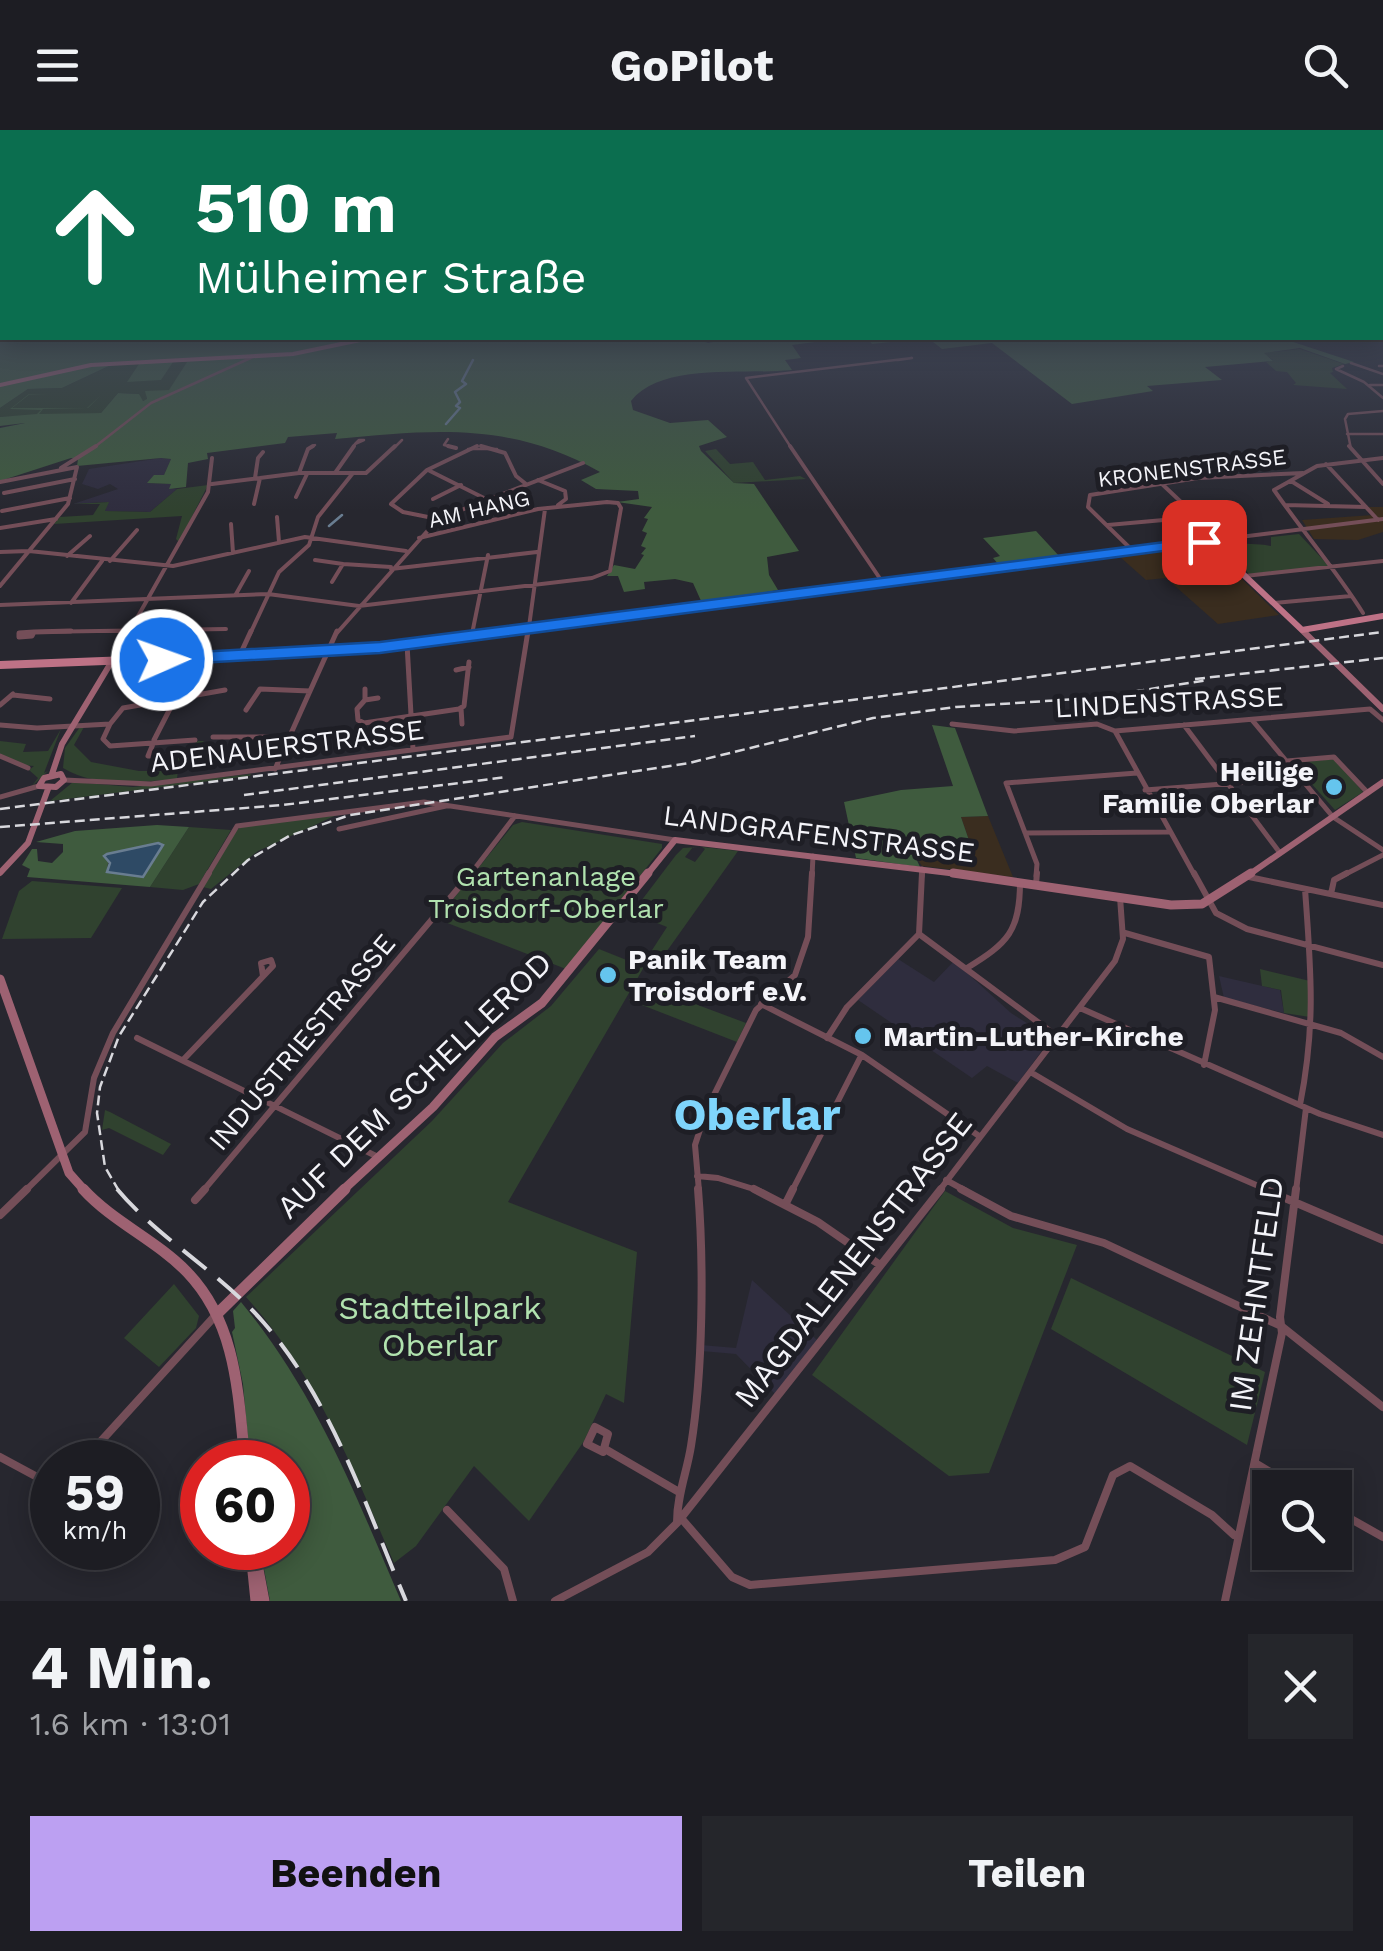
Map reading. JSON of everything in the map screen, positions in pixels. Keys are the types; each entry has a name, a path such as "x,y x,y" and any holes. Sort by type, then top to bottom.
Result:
{"main road":[{"path":"0,665 328,653 1208,542 1302,630 1383,616"},
{"path":"1186,544 1219,552"}],"street":[{"path":"0,384 50,374"},
{"path":"61,468 114,435 151,404 217,374"},
{"path":"783,374 746,378 783,430 796,460 883,583"},
{"path":"1345,374 1383,398"},
{"path":"1367,385 1383,385"},
{"path":"1383,411 1346,416 1350,446 1383,484"},
{"path":"1347,434 1383,434"},
{"path":"448,439 444,446 459,450"},
{"path":"212,484 299,473 371,472 402,440"},
{"path":"335,473 355,444"},
{"path":"438,519 391,506 400,493 459,450 479,446 502,451 508,456 513,474 526,484"},
{"path":"299,473 308,449"},
{"path":"254,504 256,463 263,452"},
{"path":"52,774 72,726 170,566 212,484 212,458"},
{"name":"KRONENSTRASSE","path":"1289,481 1326,464 1383,458"},
{"path":"275,769 328,653 356,606 438,519 583,463"},
{"path":"1326,464 1380,520"},
{"path":"0,482 77,466 70,498 0,586"},
{"name":"KRONENSTRASSE","path":"1134,551 1087,506 1090,494 1282,469 1304,473"},
{"path":"430,471 486,499"},
{"path":"296,497 308,473"},
{"path":"239,656 278,572 307,548 318,517 353,474"},
{"path":"4,493 74,479"},
{"path":"527,629 545,509 561,503 567,494 538,480"},
{"path":"1330,506 1289,481 1274,490 1300,530 1334,567 1363,613"},
{"path":"1107,526 1193,519 1196,515 1163,485"},
{"path":"433,498 460,486"},
{"path":"2,510 70,498"},
{"path":"1320,498 1314,499 1321,506"},
{"name":"AM HANG","path":"419,538 545,509 618,503 616,550 610,571 603,576 534,586"},
{"path":"1286,505 1366,507"},
{"path":"277,517 278,542"},
{"path":"0,528 56,519"},
{"path":"1208,542 1380,520"},
{"path":"231,524 229,538 234,553"},
{"path":"110,560 136,530"},
{"path":"67,556 90,536"},
{"path":"0,552 28,551 170,566 310,537 406,552"},
{"path":"1219,552 1218,545 1225,540"},
{"path":"1117,553 1126,544"},
{"path":"315,560 390,568 537,552"},
{"path":"472,636 488,555"},
{"path":"70,603 103,560"},
{"path":"1245,576 1383,561"},
{"path":"138,574 144,564"},
{"path":"323,578 332,580 343,564"},
{"path":"235,595 249,571"},
{"path":"0,605 268,594 356,606 534,586"},
{"path":"1273,603 1351,596"},
{"path":"34,632 226,628"},
{"name":"ADENAUERSTRASSE","path":"64,780 136,785 505,739 514,734 527,629"},
{"path":"1302,630 1383,709"},
{"path":"408,644 413,750"},
{"path":"456,670 469,664 462,724"},
{"path":"246,710 260,689 310,691"},
{"path":"365,689 365,700 358,710 358,720 364,723 461,708"},
{"path":"195,740 110,746 103,739 122,708 225,690"},
{"path":"0,705 14,693 50,699"},
{"path":"170,756 148,756 176,698"},
{"path":"365,700 378,698"},
{"name":"LINDENSTRASSE","path":"952,724 1014,731 1097,724 1115,730 1370,708 1383,720"},
{"path":"1252,720 1334,816 1382,855 1334,880 1331,894"},
{"path":"0,726 110,724"},
{"path":"1184,725 1280,853"},
{"path":"1115,730 1216,914 1237,926 1383,965"},
{"path":"213,737 290,738"},
{"path":"0,756 28,768"},
{"path":"1286,761 1334,757 1368,793"},
{"path":"1036,884 1037,864 1007,782 1136,772"},
{"path":"0,797 43,788 64,780 61,774 44,778 43,788 28,843 0,874"},
{"path":"1145,790 1301,778"},
{"path":"1208,902 1383,782"},
{"name":"LANDGRAFENSTRASSE","path":"61,1155 85,1132 94,1078 113,1032 236,826 424,802 676,840 1036,884 1172,906 1208,902"},
{"path":"339,829 448,805"},
{"name":"INDUSTRIESTRASSE","path":"195,1200 485,857 515,816"},
{"path":"1025,833 1169,832"},
{"name":"AUF DEM SCHELLEROD","path":"218,1313 279,1250 433,1107 495,1036 542,1004 676,840"},
{"path":"813,856 808,936 795,974 761,1004 702,1120 695,1146 702,1232 694,1421 678,1492 679,1520 732,1577 750,1585 1055,1560 1085,1548 1113,1475 1126,1466 1139,1469 1223,1522 1234,1535"},
{"path":"827,1038 847,1007 919,934 922,869"},
{"path":"1246,876 1383,905"},
{"path":"967,968 1009,940 1020,918 1020,882"},
{"name":"IM ZEHNTFELD","path":"1225,1601 1236,1547 1234,1535 1242,1522 1281,1326 1314,1023 1305,888"},
{"name":"MAGDALENENSTRASSE","path":"562,1600 648,1552 679,1520 800,1372 1115,961 1123,933 1120,897"},
{"path":"1123,933 1210,959 1215,1010 1204,1065"},
{"path":"919,934 967,968 1015,1011 1058,1037"},
{"path":"183,1060 263,976"},
{"path":"0,979 61,1155 82,1191 186,1271 218,1313 236,1371 243,1440"},
{"path":"1214,997 1314,1023 1359,1040 1383,1057"},
{"path":"761,1004 862,1055 979,1136"},
{"path":"1080,1008 1303,1107 1383,1135"},
{"path":"137,1038 378,1158"},
{"path":"786,1205 862,1055"},
{"path":"1032,1072 1126,1130 1383,1240"},
{"path":"0,1215 61,1155"},
{"path":"696,1176 734,1181 786,1205 836,1230 880,1265"},
{"path":"944,1180 1012,1216 1104,1243 1281,1326 1383,1407"},
{"path":"102,1440 218,1313"},
{"path":"605,1449 678,1492"},
{"path":"0,1457 30,1475"},
{"path":"1255,1463 1267,1470"},
{"path":"448,1510 504,1569 513,1601"},
{"path":"1352,1520 1383,1537"},
{"path":"254,1570 256,1601"},
{"path":"257,1570 264,1601"}],"shaded area":[{"path":"171,459 164,475 148,483 172,484 170,488 177,489 150,512 105,511 107,502 73,504 118,489 110,484 98,489 82,484 89,469"},
{"path":"1367,507 1383,507 1383,532 1358,540 1314,539 1302,520 1373,515"},
{"path":"1194,547 1213,551 1279,615 1218,624 1166,578 1146,580 1119,556"},
{"path":"988,816 1013,877 922,866 915,856 942,848 973,852 961,817"},
{"path":"898,959 934,982 954,961 1011,1013 1046,1035 1049,1041 1018,1083 987,1066 972,1078 858,1000"},
{"path":"1219,976 1280,990 1284,1013 1224,998"},
{"path":"752,1280 817,1340 775,1394 736,1354 701,1351 701,1345 736,1348"}],"green space":[{"path":"0,374 93,374 62,388 28,389 0,408"},
{"path":"93,374 180,374 170,390 146,392 147,400 140,401 139,394 118,393 101,413 0,417 0,408 28,389 62,388"},
{"path":"133,374 165,374 161,380 127,382"},
{"path":"180,374 699,374 663,380 645,389 631,401 633,410 670,423 708,420 727,437 699,446 701,451 734,483 754,484 799,551 767,557 769,575 778,590 702,603 693,583 675,579 644,582 645,589 624,592 618,576 607,576 614,565 635,569 646,548 641,546 647,533 642,531 648,519 644,518 652,507 617,502 639,499 638,491 596,489 581,480 600,472 567,456 534,444 470,433 335,439 337,433 288,437 285,443 207,453 208,459 188,463 186,487 169,489 171,484 147,483 154,475 164,475 171,459 161,458 77,466 78,459 71,458 0,481 0,428 25,423 0,426 0,417 37,414 41,410 10,409 29,394 12,408 87,408 101,395 88,408 43,409 39,414 101,413 118,393 139,394 143,401 147,399 145,391 169,390"},
{"path":"1032,374 1214,374 1222,380 1147,386 1153,391 1072,404"},
{"path":"1288,374 1331,374 1347,389 1293,385 1296,383"},
{"path":"716,449 730,464 753,462 765,480 800,476 806,479 734,483 705,451"},
{"path":"208,485 179,542 176,539 182,516 54,524 60,517 93,515 100,504 73,504 109,502 105,511 150,512 177,489"},
{"path":"1036,531 1060,557 999,565 993,558 1000,556 983,538"},
{"path":"1299,534 1329,566 1249,574 1222,546 1271,546 1271,537"},
{"path":"932,725 955,728 988,816 961,817 973,852 942,848 915,856 920,867 856,858 844,802 901,790 953,786"},
{"path":"84,727 74,745 91,762 139,771 162,771 198,741 204,741 178,769 177,779 104,781 63,768 65,748"},
{"path":"61,729 44,773 48,771 31,787 38,778 29,770 34,766 21,765 0,754 0,741 26,744 23,752 48,751"},
{"path":"1335,759 1363,792 1335,810 1293,763"},
{"path":"251,774 50,801 73,782 133,787"},
{"path":"341,813 258,851 211,889 203,887 241,827"},
{"name":"Gartenanlage Troisdorf-Oberlar","path":"522,822 662,844 566,969 437,919 513,825"},
{"path":"157,825 189,827 150,887 27,877 30,869 22,865 32,849 37,849 38,861 52,863 63,852 63,844 36,842 75,831","holes":["162,843 143,877 107,872 109,854"]},
{"path":"189,827 231,830 199,884 183,890 150,887"},
{"path":"693,847 685,857 695,862 705,849 702,847 738,851 657,965 645,961 667,927 632,913 676,855 683,848"},
{"path":"32,881 122,888 91,938 2,939 19,891"},
{"name":"Stadtteilpark Oberlar","path":"599,949 644,967 508,1202 637,1252 624,1403 606,1394 584,1441 529,1521 474,1466 416,1546 394,1563 313,1390 246,1297 432,1121 503,1043 551,1006"},
{"path":"1260,969 1310,981 1310,1017 1284,1013 1281,990 1262,986"},
{"path":"639,983 746,1023 737,1042 629,1000"},
{"path":"105,1110 171,1144 163,1155 109,1128 102,1130"},
{"path":"945,1191 1013,1228 1077,1245 989,1473 949,1476 812,1375"},
{"path":"1071,1278 1265,1372 1247,1445 1051,1329"},
{"path":"174,1284 199,1316 196,1328 159,1367 124,1338"},
{"path":"241,1302 312,1408 350,1483 401,1601 270,1601 264,1570 310,1570 310,1440 248,1440 243,1384 232,1332 233,1311"}],"water":[{"path":"163,845 143,877 107,872 107,854"}],"waterway":[{"path":"446,424 460,408 456,406 460,402 455,392 466,384 462,381 466,374"},
{"path":"329,526 342,515"}],"railway":[{"path":"0,809 1383,632"},
{"path":"1195,679 1383,658"},
{"path":"119,1191 105,1167 97,1113 100,1087 119,1036 203,902 248,860 289,836 350,815 689,763 873,718 956,707 1092,698 1208,680"},
{"path":"244,795 695,736"},
{"path":"0,827 283,805 507,777"},
{"path":"117,1189 247,1305 288,1353 346,1456 406,1601"}],"place":[{"name":"Heilige Familie Oberlar","path":"1334,787"},
{"name":"Panik Team Troisdorf e.V.","path":"608,975"},
{"name":"Martin-Luther-Kirche","path":"863,1036"}],"district":[{"name":"Oberlar","path":"757,1114"}],"route":[{"path":"162,660 380,648 1204,542"}]}
